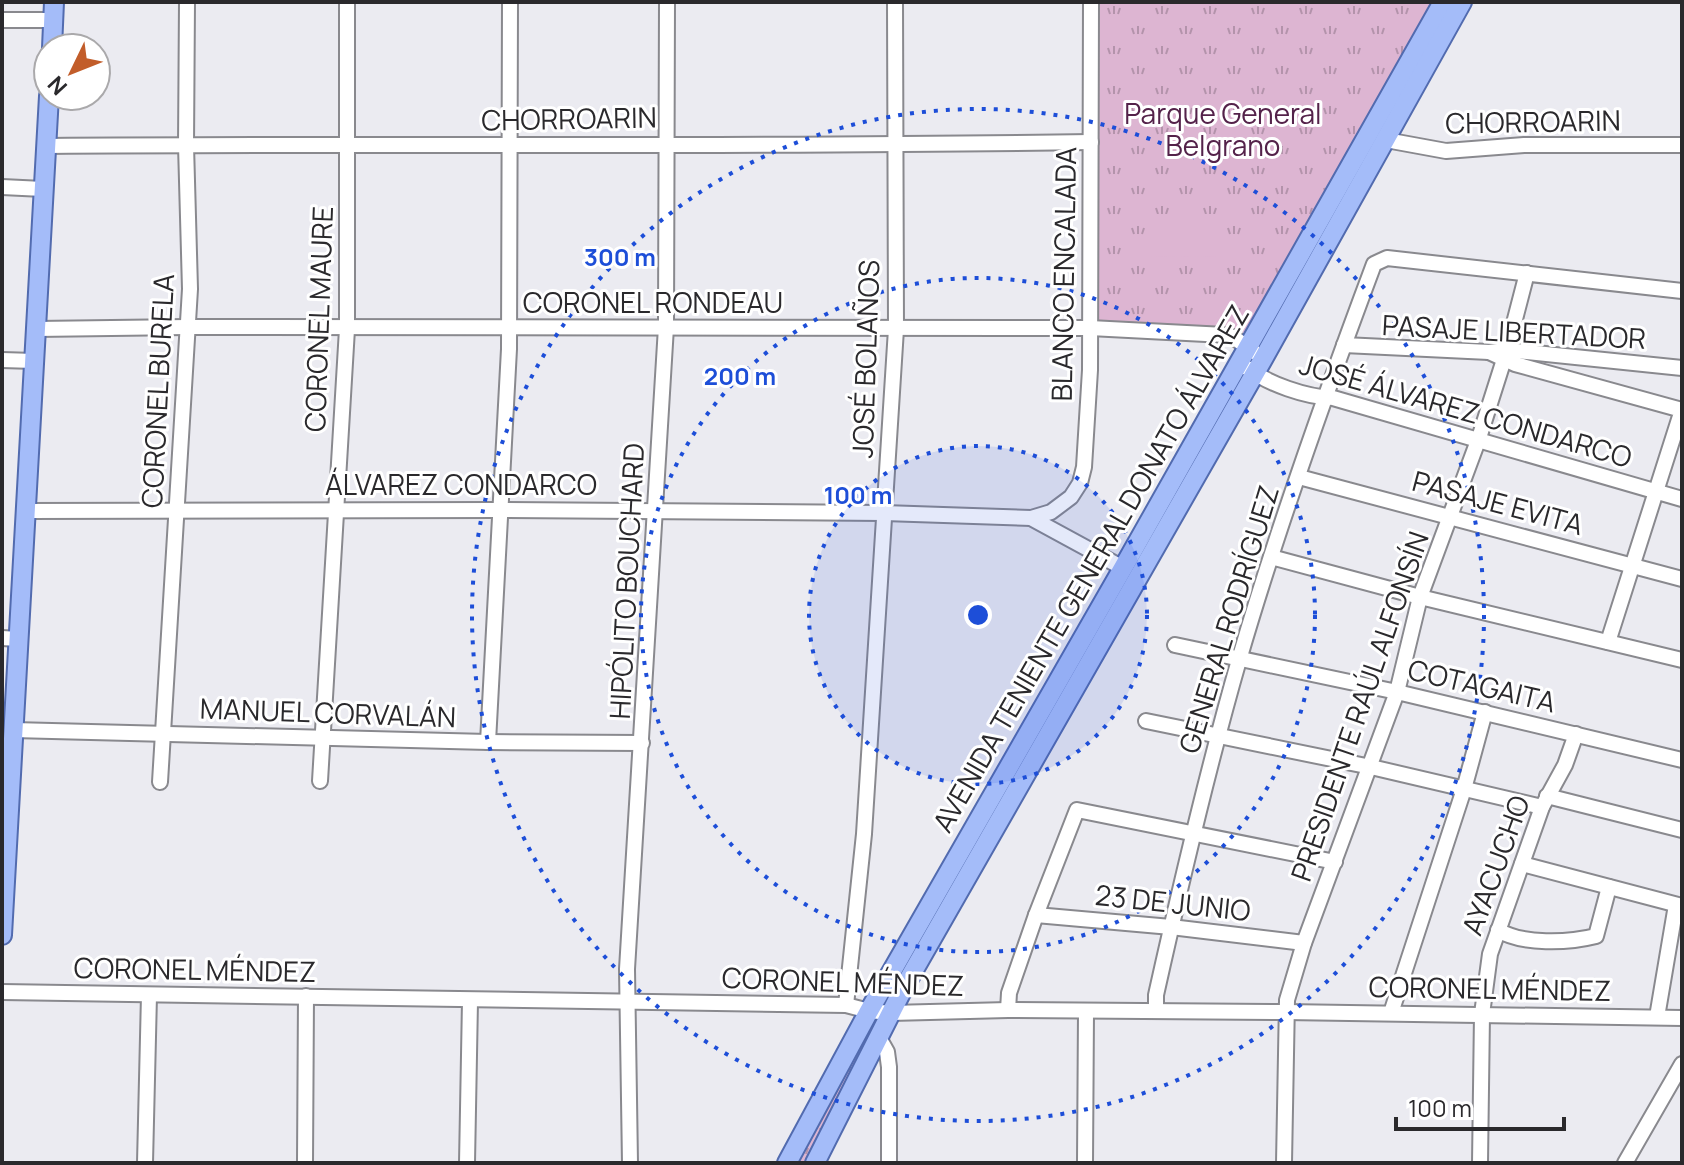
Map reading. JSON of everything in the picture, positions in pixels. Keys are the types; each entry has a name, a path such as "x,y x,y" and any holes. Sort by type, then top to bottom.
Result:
{"main road":[{"name":"AVENIDA TENIENTE GENERAL DONATO ÁLVAREZ","path":"787,1163 869,1011 1443,2"},
{"name":"AVENIDA TENIENTE GENERAL DONATO ÁLVAREZ","path":"815,1163 878,1036 1462,2"},
{"path":"53,32 54,11"},
{"path":"2,935 13,730 10,638 26,511 48,112"}],"street":[{"name":"CORONEL BURELA","path":"160,782 190,289 186,145 187,2"},
{"name":"CORONEL MAURE","path":"320,781 347,329 347,2"},
{"path":"488,742 509,327 510,2"},
{"name":"HIPÓLITO BOUCHARD","path":"630,1163 627,969 666,327 667,2"},
{"name":"JOSÉ BOLAÑOS","path":"846,1005 864,834 896,329 895,2"},
{"name":"BLANCO ENCALADA","path":"1031,518 1051,512 1071,497 1080,483 1084,467 1090,328 1091,2"},
{"path":"2,20 54,11"},
{"name":"CHORROARIN","path":"1386,140 1446,151 1524,145 1682,145"},
{"name":"CHORROARIN","path":"47,146 1091,142"},
{"path":"2,187 43,189"},
{"name":"GENERAL RODRÍGUEZ","path":"1156,1011 1156,995 1192,833 1239,659 1325,397 1374,264 1387,258 1527,273"},
{"path":"1527,273 1682,291"},
{"name":"PRESIDENTE RAÚL ALFONSÍN","path":"1284,1163 1285,1012 1304,943 1397,692 1420,597 1479,438 1527,273"},
{"name":"CORONEL RONDEAU","path":"36,329 1090,328 1225,335 1244,354"},
{"name":"PASAJE LIBERTADOR","path":"1344,345 1489,352 1682,368"},
{"name":"JOSÉ ÁLVAREZ CONDARCO","path":"1244,354 1259,366 1325,397 1479,438 1682,499"},
{"path":"1505,354 1681,415 1608,642"},
{"path":"2,360 34,361"},
{"name":"PASAJE EVITA","path":"1299,477 1682,579"},
{"name":"ÁLVAREZ CONDARCO","path":"26,511 498,510 884,513 1031,518 1123,568"},
{"path":"1271,557 1420,597 1682,660"},
{"name":"COTAGAITA","path":"1175,645 1397,692 1682,760"},
{"path":"1391,1013 1464,789 1485,712"},
{"path":"1146,721 1464,789 1545,801 1682,830"},
{"name":"MANUEL CORVALÁN","path":"13,730 642,743"},
{"name":"AYACUCHO","path":"1480,1163 1482,1014 1490,954 1545,801 1565,765 1576,734"},
{"path":"1008,1010 1009,993 1036,915 1075,813 1080,809 1335,862"},
{"path":"1522,864 1679,906 1657,1017"},
{"path":"1498,930 1511,937 1566,942 1596,936 1609,887"},
{"name":"23 DE JUNIO","path":"1036,915 1304,943"},
{"name":"CORONEL MÉNDEZ","path":"2,992 846,1005 891,1013 1008,1010 1682,1018"},
{"path":"145,1163 149,995"},
{"path":"305,1163 306,996"},
{"path":"467,1163 470,1001"},
{"path":"1085,1163 1086,1012"},
{"path":"878,1036 887,1052 889,1067 889,1163"},
{"path":"1625,1163 1682,1064"}],"green space":[{"name":"Parque General Belgrano","path":"1097,2 1439,2 1250,333 1095,322"},
{"path":"1150,214 1222,214 1222,257 1150,256"},
{"path":"867,1029 870,1033 804,1163 795,1163"}]}
